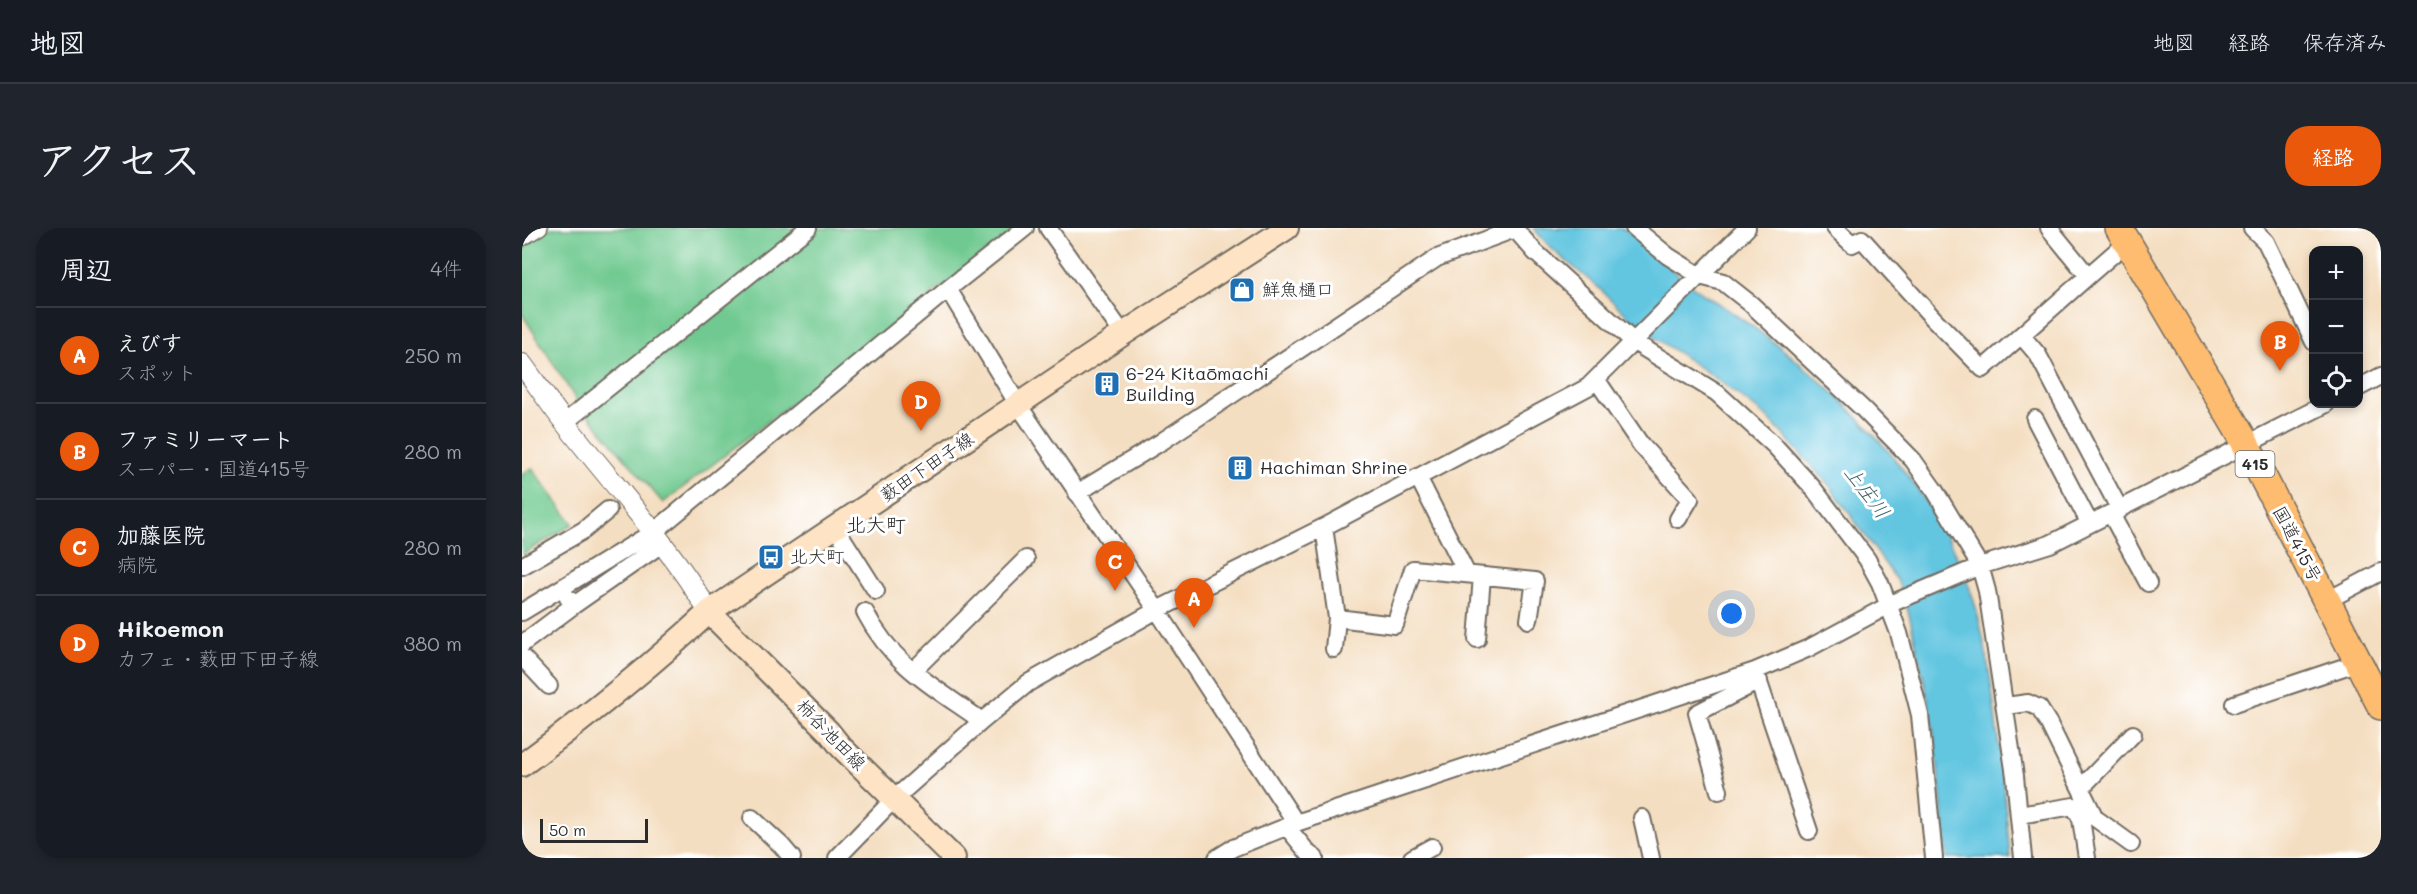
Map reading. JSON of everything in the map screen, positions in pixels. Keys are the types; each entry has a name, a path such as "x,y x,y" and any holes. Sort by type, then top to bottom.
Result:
{"highway":[{"name":"国道415号","path":"2123,235 2241,435 2381,706"}],"main road":[{"name":"薮田下田子線","path":"522,765 660,658 708,612 1019,406 1123,334 1287,228"},
{"name":"柿谷池田線","path":"708,612 954,858"}],"street":[{"path":"522,240 541,228"},
{"path":"564,423 808,228"},
{"path":"522,644 619,574 948,289 1025,228"},
{"path":"1048,228 1123,334"},
{"path":"1634,228 1695,281 1724,282 1751,304 1863,409 1913,460 1935,490 1978,568 1986,591 2006,706 2023,858"},
{"path":"837,858 894,799 1028,683 1157,610 1324,527 1588,387 1747,228"},
{"path":"1835,228 1852,244 1868,233 1932,318 1983,369 2088,276 2123,235"},
{"path":"2049,228 2088,276"},
{"path":"2252,228 2266,242 2309,333"},
{"path":"1077,493 1161,442 1437,258 1515,229 1535,252 1639,337 1717,393 1774,445 1813,488 1867,559 1892,604 1920,715 1934,858"},
{"path":"948,289 1019,406 1157,610 1309,854 1315,858"},
{"path":"2021,334 2038,355 2116,512 2148,583"},
{"path":"522,364 564,423 659,537 690,580 708,612"},
{"path":"2363,385 2381,376"},
{"path":"1596,379 1641,445 1690,499 1678,519"},
{"path":"1719,791 1697,713 1757,676 1892,604 1978,568 2050,544 2318,408"},
{"path":"2035,419 2090,524"},
{"path":"1418,477 1475,575 1477,639"},
{"path":"522,566 584,530 608,510"},
{"path":"1324,527 1337,618 1334,649"},
{"path":"836,528 876,591"},
{"path":"522,612 607,560 659,537"},
{"path":"913,671 1026,559"},
{"path":"607,560 619,574"},
{"path":"591,569 603,585"},
{"path":"1337,618 1395,625 1413,569 1535,581 1529,620"},
{"path":"2328,600 2381,572"},
{"path":"560,588 574,606"},
{"path":"865,612 877,634 901,663 982,721"},
{"path":"522,657 549,686"},
{"path":"2234,704 2359,662"},
{"path":"1217,858 1233,848 1292,825 1757,676"},
{"path":"1757,676 1809,831"},
{"path":"2006,706 2028,703 2038,708 2049,724 2095,818 2131,844"},
{"path":"2081,788 2133,734"},
{"path":"2019,815 2074,806 2081,819 2087,858"},
{"path":"752,818 792,858"},
{"path":"1642,818 1651,858"},
{"path":"1412,858 1432,847"}],"green space":[{"path":"522,228 1018,228 663,503 578,403 522,314"},
{"path":"532,468 573,524 522,555 522,474"}],"water":[{"name":"上庄川","path":"1533,228 1627,230 1691,286 1749,324 1829,389 1866,426 1900,466 1930,508 1955,552 1978,614 1993,698 2010,858 1947,858 1935,739 1909,614 1898,582 1830,486 1767,417 1714,377 1639,327 1599,288 1553,250"}],"place":[{"name":"鮮魚樋口","path":"1242,290"},
{"name":"ファミリーマート","path":"2280,371"},
{"name":"6-24 Kitaōmachi Building","path":"1107,384"},
{"name":"Hikoemon","path":"921,431"},
{"name":"Hachiman Shrine","path":"1240,468"},
{"name":"北大町","path":"771,557"},
{"name":"加藤医院","path":"1115,591"},
{"name":"えびす","path":"1194,628"}],"district":[{"name":"北大町","path":"876,525"}]}
